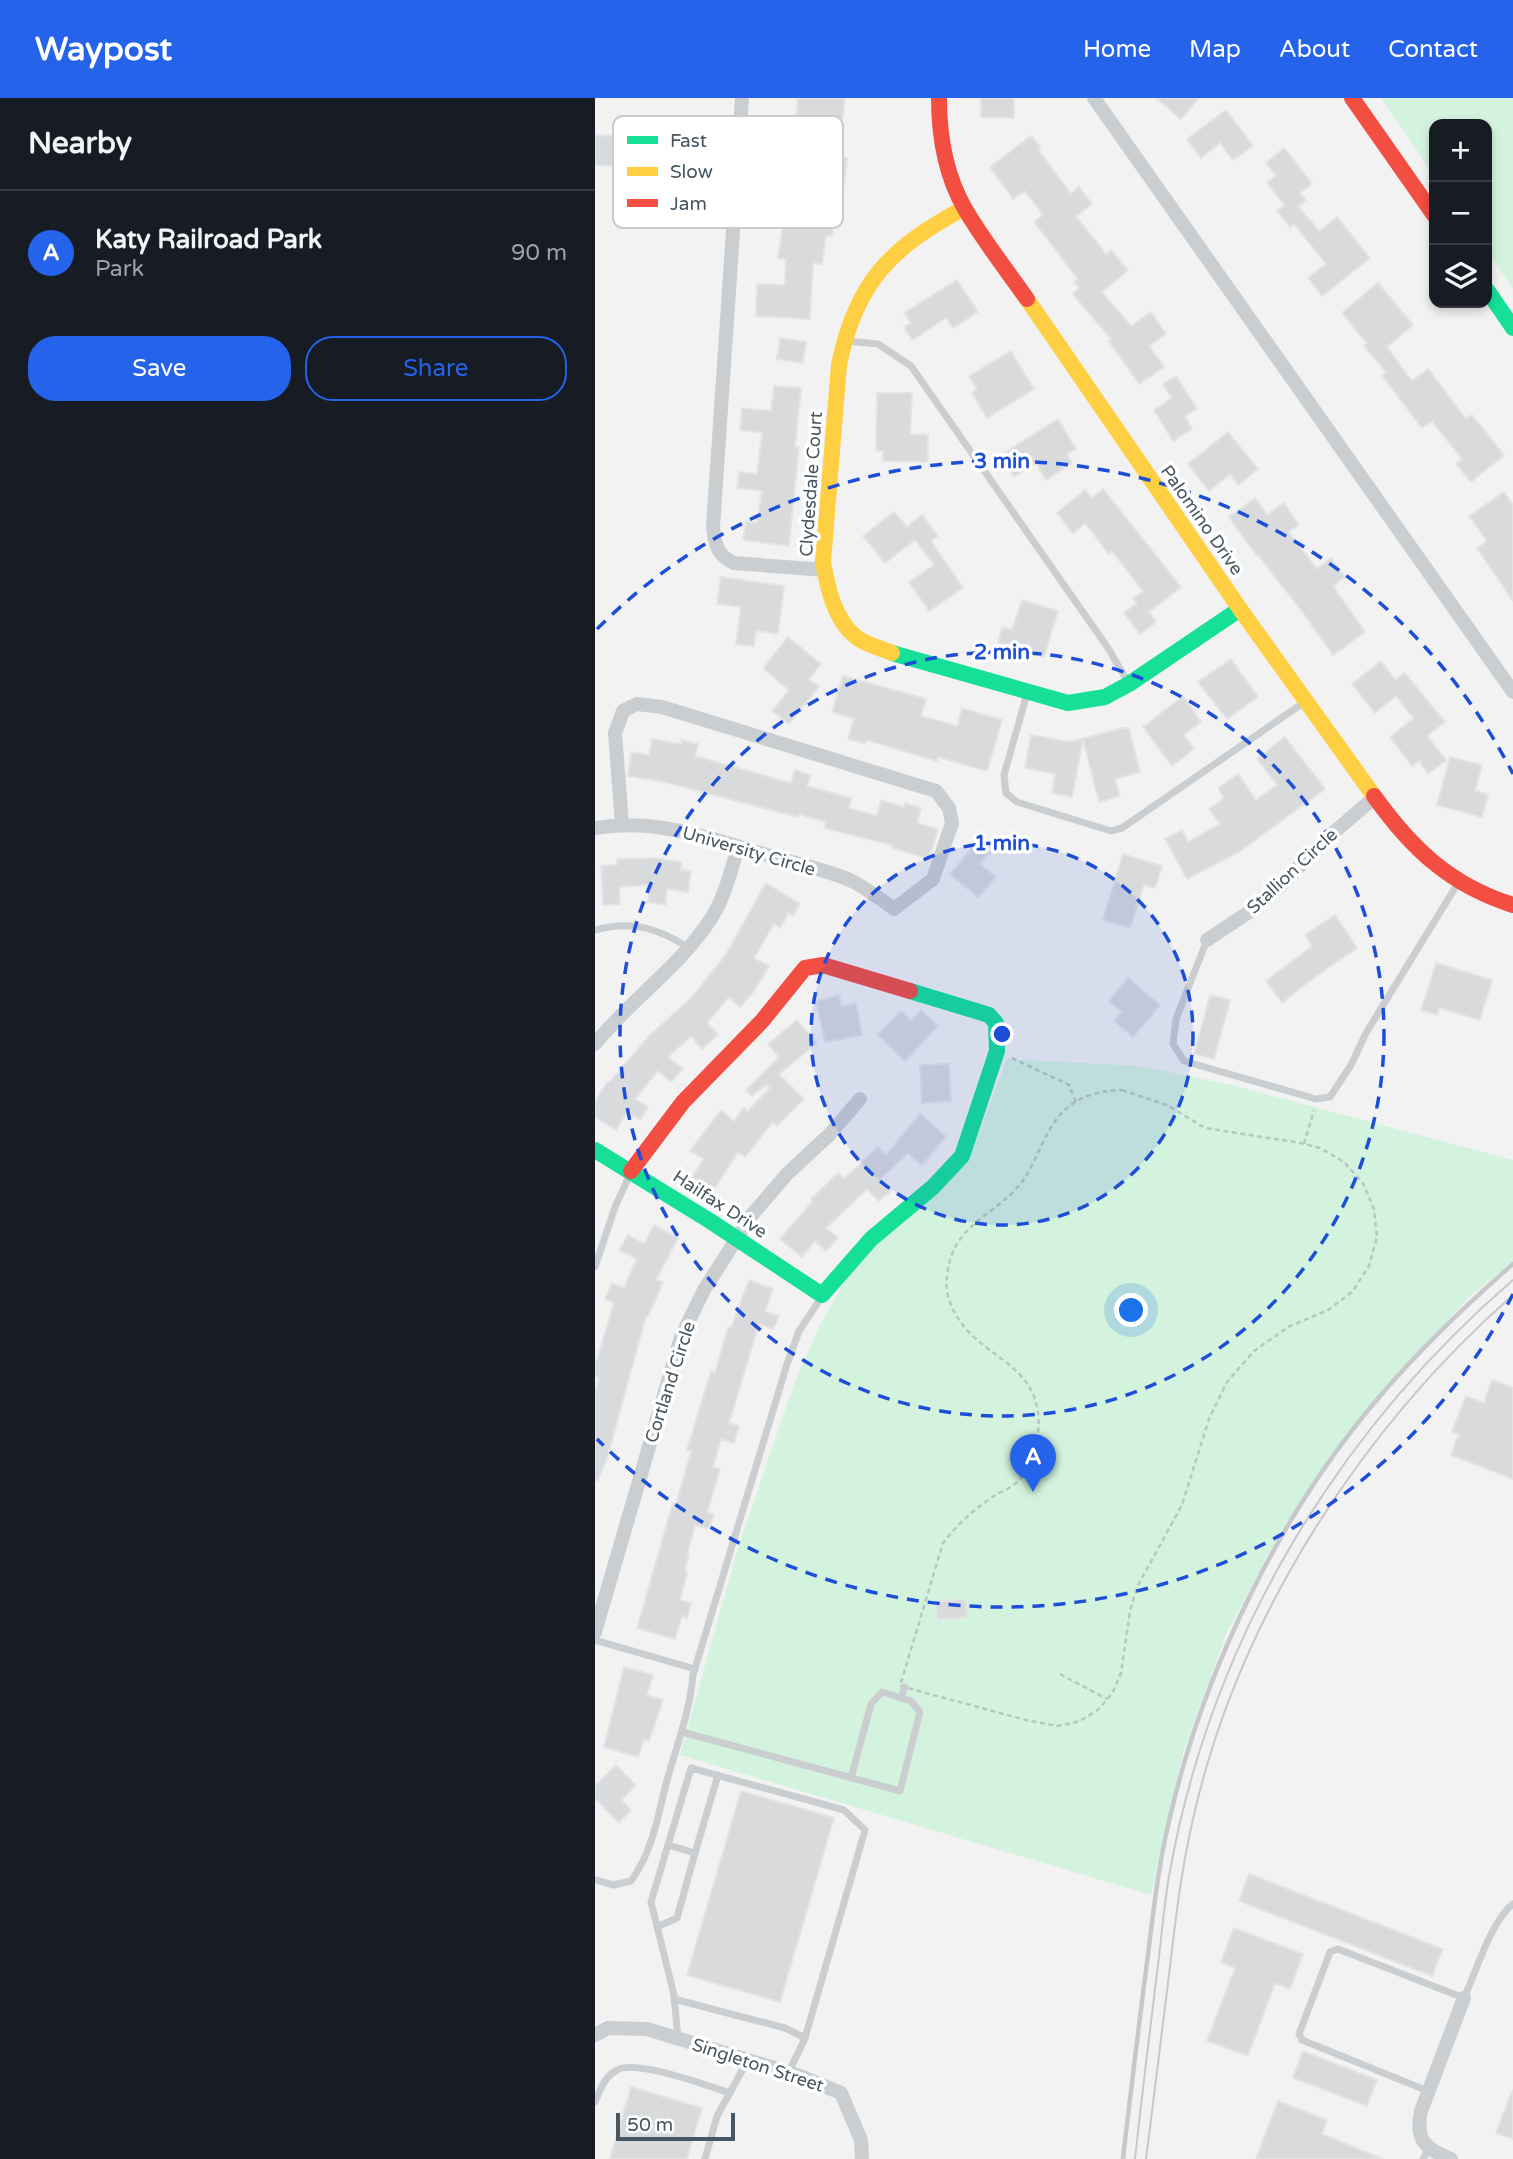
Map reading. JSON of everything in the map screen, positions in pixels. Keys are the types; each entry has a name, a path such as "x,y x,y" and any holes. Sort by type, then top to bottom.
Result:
{"street":[{"path":"740,116 741,98"},
{"name":"Palomino Drive","path":"939,98 942,148 950,176 964,208 1240,608 1398,829 1425,858 1458,883 1513,905"},
{"path":"1094,98 1513,692"},
{"path":"1352,98 1429,208"},
{"name":"Clydesdale Court","path":"964,208 934,223 904,245 878,271 858,299 842,341 824,548 828,590 847,628 858,639 901,657 1068,703 1105,697 1129,684 1240,608"},
{"path":"733,228 713,527 715,544 726,559 734,563 825,570"},
{"path":"1492,297 1513,328"},
{"name":"University Circle","path":"595,828 622,824 669,828 696,834 851,881 894,909 933,879 952,822 949,807 936,791 662,707 637,704 623,711 615,733 622,824"},
{"name":"Stallion Circle","path":"1207,940 1252,910 1326,839 1375,797"},
{"path":"595,1044 689,947 712,916 726,889 738,847"},
{"path":"631,1171 683,1102 762,1021 805,968 823,965 989,1015 996,1023 997,1051 962,1156 933,1187 870,1239 822,1295"},
{"name":"Cortland Circle","path":"595,1632 681,1337 704,1290 751,1216 787,1174 829,1135 860,1099"},
{"name":"Hailfax Drive","path":"595,1150 737,1237 822,1295"},
{"path":"1451,2159 1426,2153 1418,2124 1464,1998"},
{"name":"Singleton Street","path":"595,2035 608,2028 647,2029 788,2073 841,2093 861,2140 862,2159"}],"lane":[{"path":"842,341 879,344 911,366 1108,648 1129,684"},
{"path":"1028,693 1005,775 1006,793 1017,802 1111,831 1122,828 1307,701"},
{"path":"1207,940 1176,1019 1173,1044 1184,1061 1317,1099 1330,1097 1458,883"},
{"path":"595,930 632,925 652,929 689,947"},
{"path":"595,1267 631,1171"},
{"path":"595,1880 614,1885 631,1881 641,1868 651,1843 691,1700 695,1669 787,1364 799,1331 822,1295"},
{"path":"595,1640 695,1669"},
{"path":"901,1698 905,1687"},
{"path":"682,1732 851,1778 900,1791 920,1712 911,1701 882,1692 871,1704 851,1778"},
{"path":"678,2039 674,1999 651,1902 691,1768 844,1810 865,1830 805,2038 788,2073"},
{"path":"657,1927 677,1918 718,1775"},
{"path":"668,1845 695,1853"},
{"path":"1429,2091 1302,2040 1299,2034 1330,1952 1338,1949 1464,1998 1491,1937 1506,1910 1513,1904"},
{"path":"674,1999 785,2028 805,2038"},
{"path":"705,2159 717,2116 748,2060"},
{"path":"595,2102 611,2074 617,2069 631,2066 659,2071 730,2093"}],"path":[{"path":"997,1051 1063,1081 1069,1085 1076,1102"},
{"path":"1122,1090 1167,1105 1205,1128 1320,1148 1344,1162 1363,1183 1374,1209 1377,1237 1369,1266 1352,1292 1328,1310 1288,1327 1254,1351 1227,1382 1209,1419 1182,1505 1137,1587 1130,1611 1121,1673 1099,1709 1080,1721 1058,1726 900,1686 943,1543 958,1523 1019,1481 1030,1467 1037,1439 1037,1406 1032,1387 1024,1377 964,1329 955,1315 947,1293 947,1270 953,1249 966,1230 1005,1200 1023,1180 1053,1126 1065,1109 1076,1102 1102,1091 1122,1090"},
{"path":"1304,1144 1317,1099"},
{"path":"1061,1674 1107,1699"}],"green space":[{"path":"1381,98 1513,98 1513,289 1492,258 1492,119 1429,119 1429,168"},
{"path":"1007,1059 1140,1066 1232,1085 1513,1160 1513,1261 1468,1298 1357,1421 1281,1531 1226,1634 1183,1753 1151,1895 680,1755 737,1551 794,1384 818,1329 846,1279 876,1240 972,1151"}],"building":[{"path":"798,98 845,98 843,116 796,116"},
{"path":"981,98 1014,98 1014,118 981,117"},
{"path":"1156,98 1199,98 1181,119"},
{"path":"1226,110 1253,146 1233,160 1220,143 1201,158 1187,139"},
{"path":"595,135 613,136 613,166 595,165"},
{"path":"1031,136 1071,194 1079,187 1092,204 1076,216 1106,254 1111,250 1128,270 1102,292 1131,326 1151,312 1166,334 1149,346 1164,367 1139,384 1109,341 1111,339 1073,294 1079,288 1074,282 1078,279 1034,222 1043,215 1025,191 1013,199 990,167"},
{"path":"1284,148 1312,183 1300,193 1306,200 1298,206 1319,231 1337,217 1370,258 1322,296 1308,278 1326,264 1294,224 1290,227 1277,211 1285,205 1267,183 1276,176 1266,163"},
{"path":"843,158 847,158 843,193"},
{"path":"782,228 833,228 832,236 826,235 822,264 813,263 810,319 756,316 757,284 785,285 786,259 778,258"},
{"path":"957,280 978,312 953,328 946,318 912,340 904,327 911,323 904,313"},
{"path":"1378,283 1413,325 1387,347 1412,381 1428,369 1466,419 1472,415 1504,455 1471,482 1456,464 1462,459 1432,421 1422,428 1382,375 1386,372 1364,346 1367,343 1342,313"},
{"path":"780,338 806,342 803,363 777,359"},
{"path":"1011,351 1034,389 987,418 972,393 977,389 969,376"},
{"path":"1176,376 1197,409 1185,416 1192,429 1173,441 1154,410 1172,398 1163,384"},
{"path":"774,386 801,388 795,447 799,447 789,546 743,540 746,521 757,523 762,491 737,488 739,472 757,474 762,433 740,430 742,408 771,411"},
{"path":"877,393 912,393 910,434 928,435 928,462 883,461 883,451 876,451"},
{"path":"1058,419 1076,449 1067,454 1072,463 1046,480 1036,463 1014,477 1001,455"},
{"path":"1228,432 1258,469 1238,485 1230,474 1209,491 1188,464"},
{"path":"1103,489 1181,587 1149,612 1156,622 1140,634 1124,613 1137,603 1133,599 1143,591 1112,551 1109,554 1085,523 1073,533 1057,513 1085,490 1092,498"},
{"path":"1504,492 1513,505 1513,601 1477,548 1487,541 1469,516"},
{"path":"1255,498 1267,515 1284,503 1299,525 1289,532 1317,569 1331,558 1345,577 1333,586 1365,632 1333,655 1229,517"},
{"path":"894,512 907,527 922,515 938,536 931,541 963,588 929,611 909,582 934,565 915,540 885,563 863,536"},
{"path":"721,577 784,586 778,634 756,631 754,646 736,644 741,607 717,604"},
{"path":"1022,600 1058,611 1044,657 998,643 1002,627 1012,630"},
{"path":"788,637 821,664 809,679 819,687 789,724 772,711 789,690 765,670 765,666"},
{"path":"1231,659 1258,697 1227,719 1198,682"},
{"path":"1381,661 1395,680 1405,673 1445,722 1427,736 1446,760 1428,774 1419,761 1412,766 1390,737 1414,718 1396,696 1375,713 1352,684"},
{"path":"843,676 926,699 921,716 957,726 962,708 1002,720 987,771 938,757 937,761 867,740 866,744 848,739 854,719 832,712"},
{"path":"1183,696 1201,722 1184,735 1194,749 1172,766 1143,727"},
{"path":"1129,728 1140,772 1115,779 1120,796 1099,802 1083,740 1072,797 1052,793 1055,774 1025,768 1031,735 1069,742"},
{"path":"1285,737 1325,789 1239,852 1187,879 1165,839 1182,830 1188,842 1220,824 1209,809 1224,798 1218,788 1238,774 1256,800 1277,785 1257,759"},
{"path":"652,739 681,744 682,740 698,744 695,756 791,783 795,770 811,775 807,786 851,798 849,808 877,816 881,800 904,807 905,803 921,808 917,823 938,829 929,859 892,848 892,845 824,828 826,822 799,814 798,817 664,782 628,776 631,752 649,755"},
{"path":"1450,757 1482,765 1475,791 1488,795 1482,817 1437,805"},
{"path":"978,841 990,852 980,864 996,877 978,897 950,874"},
{"path":"1123,854 1162,866 1155,888 1144,885 1130,928 1103,920"},
{"path":"655,858 682,862 681,870 691,871 688,892 667,889 665,905 648,902 650,885 619,887 620,904 603,905 601,866 617,865 617,859"},
{"path":"766,883 800,904 793,916 789,913 780,928 774,924 754,958 769,966 755,990 740,1007 729,997 707,1023 718,1035 702,1049 691,1036 668,1057 683,1069 671,1082 658,1071 635,1099 648,1107 640,1120 627,1112 616,1130 595,1117 595,1102 607,1082 609,1083 648,1037 691,998 725,956"},
{"path":"1335,915 1357,948 1282,1003 1266,981 1312,946 1305,935"},
{"path":"1436,963 1492,980 1480,1020 1439,1008 1437,1015 1421,1010"},
{"path":"1128,978 1160,1005 1133,1037 1114,1021 1122,1012 1109,1001"},
{"path":"839,995 842,1006 856,1003 862,1035 825,1042 816,1001"},
{"path":"1210,995 1230,1000 1214,1059 1194,1054"},
{"path":"921,1010 938,1026 905,1061 878,1035 901,1011 911,1021"},
{"path":"797,1020 817,1043 779,1074 804,1099 777,1126 773,1122 745,1157 738,1152 713,1191 692,1177 704,1159 690,1151 721,1110 734,1121 744,1108 747,1112 770,1088 766,1085 752,1096 746,1090 779,1057 768,1044"},
{"path":"949,1064 951,1101 922,1103 920,1065"},
{"path":"920,1114 946,1136 922,1165 908,1153 880,1179 891,1191 879,1201 867,1189 826,1228 838,1238 826,1251 815,1241 802,1257 780,1239 813,1201 811,1199 838,1173 844,1179 878,1147 886,1155"},
{"path":"654,1225 678,1238 656,1280 663,1282 648,1317 646,1316 608,1455 598,1481 595,1480 595,1392 599,1378 595,1376 595,1359 597,1360 614,1303 605,1299 612,1283 624,1288 637,1259 619,1250 628,1235 644,1244"},
{"path":"749,1280 773,1289 765,1311 779,1316 773,1329 759,1324 729,1423 739,1426 734,1443 721,1439 713,1467 720,1469 707,1513 714,1514 709,1529 695,1525 687,1554 687,1572 680,1600 691,1603 687,1618 682,1616 675,1639 637,1628 673,1503 676,1504 691,1452 687,1450 711,1371 715,1373 728,1327 731,1328"},
{"path":"1492,1380 1513,1388 1513,1479 1451,1455 1459,1434 1452,1432 1466,1396 1484,1403"},
{"path":"965,1599 967,1617 937,1620 935,1602"},
{"path":"624,1667 653,1675 647,1695 663,1700 649,1741 644,1739 638,1757 604,1747"},
{"path":"616,1765 636,1785 621,1800 631,1810 619,1823 595,1798 595,1786"},
{"path":"741,1791 834,1818 780,2002 687,1975"},
{"path":"1249,1874 1443,1949 1432,1976 1239,1901"},
{"path":"1234,1928 1303,1954 1290,1989 1275,1983 1248,2056 1207,2041 1235,1968 1221,1962"},
{"path":"1303,2051 1377,2080 1367,2106 1293,2078"},
{"path":"631,2087 702,2108 687,2159 610,2159"},
{"path":"1513,2092 1513,2139 1496,2133"},
{"path":"1278,2101 1327,2120 1322,2134 1383,2159 1256,2159"}],"tram line":[{"path":"1135,2159 1170,1871 1190,1785 1216,1702 1250,1622 1291,1546 1338,1473 1391,1404 1449,1340 1513,1280"},
{"path":"1146,2159 1176,1917 1189,1838 1213,1745 1240,1672 1274,1601 1313,1533 1356,1467 1405,1406 1457,1348 1513,1295"}],"railway":[{"path":"1123,2159 1166,1832 1204,1702 1227,1646 1280,1538 1345,1439 1412,1360 1513,1264"}],"traffic: fast":[{"path":"1492,297 1513,328"},
{"path":"892,653 1068,703 1105,697 1129,684 1240,609"},
{"path":"595,1150 822,1295 871,1239 933,1187 962,1156 997,1051 996,1023 989,1015 910,991"}],"traffic: slow":[{"path":"892,653 864,642 848,630 833,603 823,562 839,365 855,311 881,270 916,238 964,208"},
{"path":"1027,299 1240,609 1374,796"}],"traffic: jam":[{"path":"939,98 945,155 958,196 979,232 1027,299"},
{"path":"1352,98 1429,208"},
{"path":"1374,796 1403,833 1434,863 1470,887 1513,905"},
{"path":"631,1171 683,1102 762,1021 805,968 823,965 910,991"}],"place":[{"name":"Katy Railroad Park","path":"1033,1492"}]}
